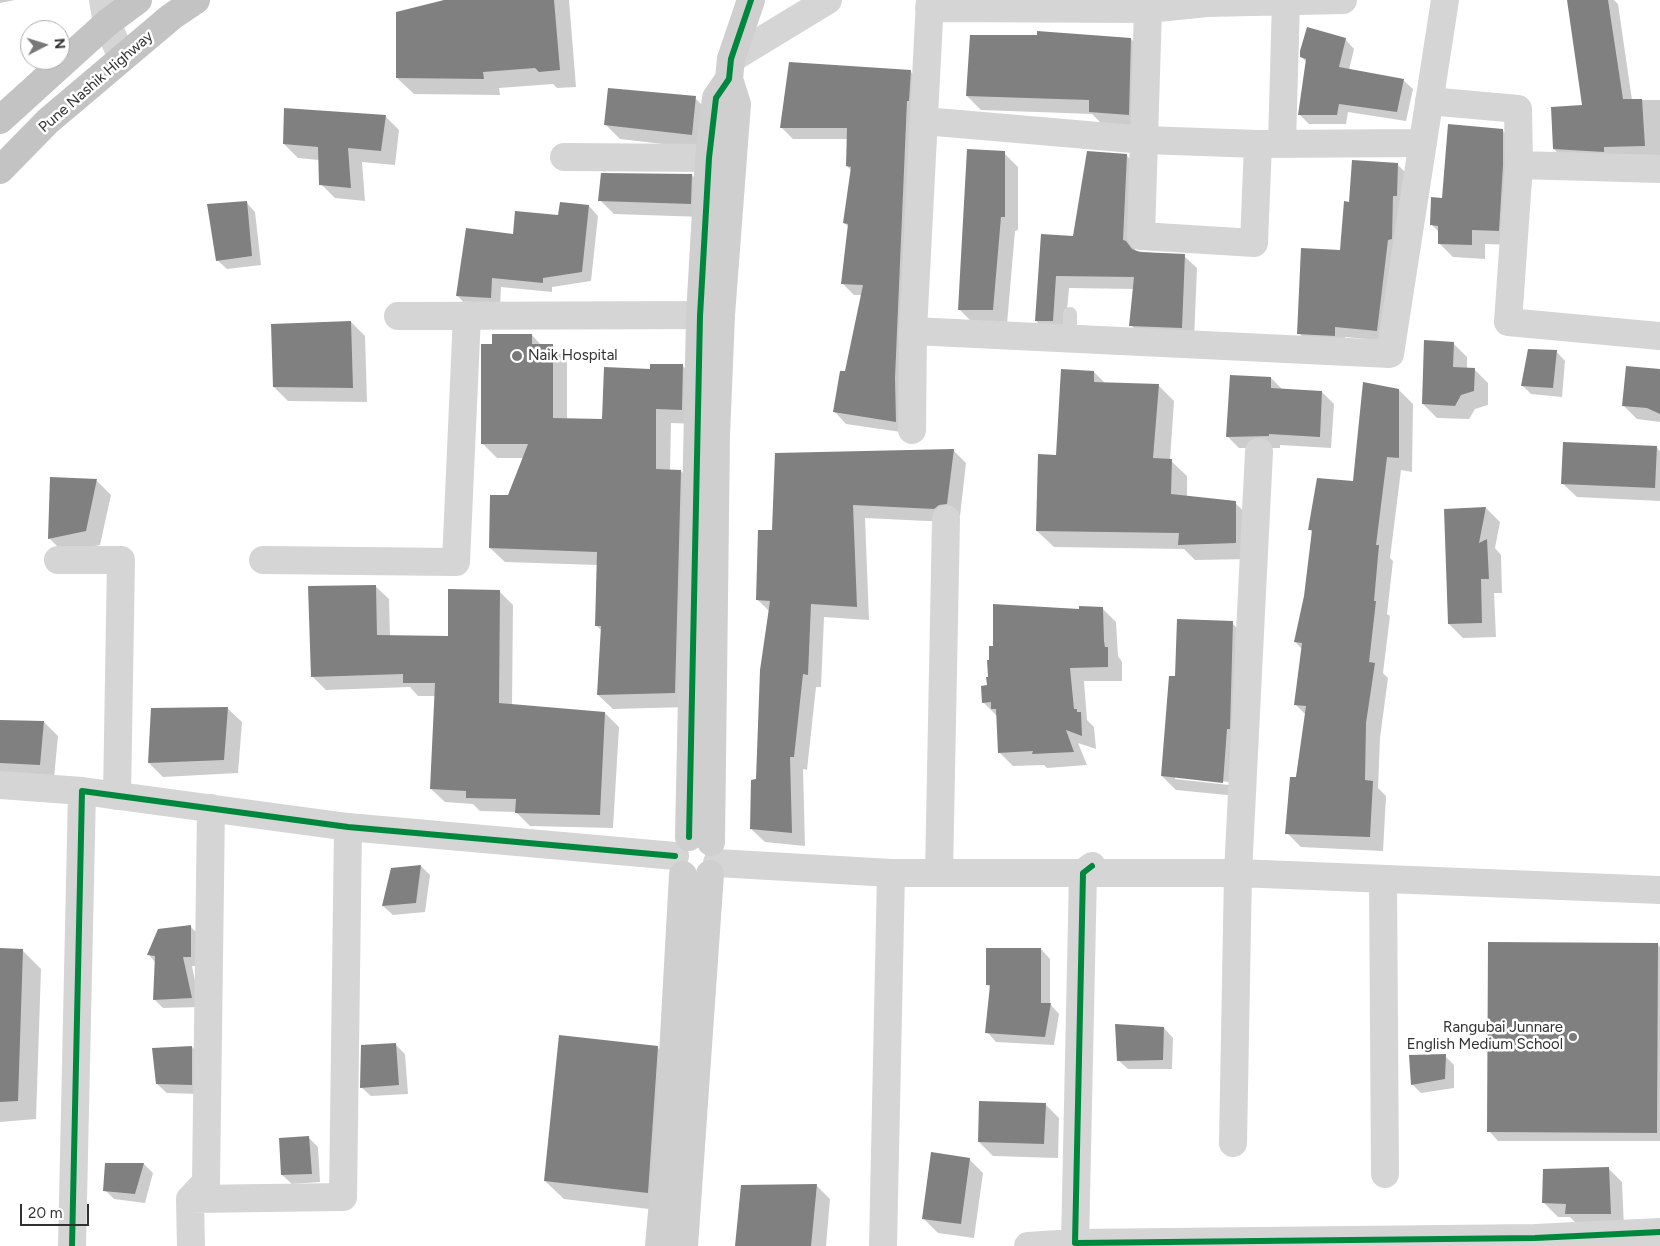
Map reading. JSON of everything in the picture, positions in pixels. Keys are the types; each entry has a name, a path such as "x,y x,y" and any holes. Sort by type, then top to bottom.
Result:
{"highway":[{"path":"0,120 105,12 138,0"},
{"name":"Pune Nashik Highway","path":"0,170 48,121 171,17 196,0"}],"street":[{"path":"684,1246 702,705 705,499 711,315 709,158 716,98 730,69 751,0"},
{"path":"730,69 828,0"},
{"path":"912,430 913,331 930,4 1148,9 1207,2 1343,0"},
{"path":"913,331 1070,326 1390,354 1445,0"},
{"path":"1148,9 1141,236 1254,243 1270,144 1286,2"},
{"path":"105,12 122,58"},
{"path":"711,315 737,104 730,69"},
{"path":"1429,101 1518,108 1519,165 1508,322 1660,336"},
{"path":"924,121 1145,140 1270,144 1423,143"},
{"path":"564,157 709,158"},
{"path":"1519,165 1660,169"},
{"path":"263,560 456,562 468,315"},
{"path":"398,316 711,315"},
{"path":"1233,1143 1238,873 1259,452"},
{"path":"939,873 946,519"},
{"path":"58,560 121,560 117,796"},
{"path":"0,785 82,791 348,826 697,858 891,873 1087,869 1238,873 1660,890"},
{"path":"72,1246 82,791"},
{"path":"191,1246 190,1199 206,1182 211,808"},
{"path":"190,1199 343,1197 348,826"},
{"path":"659,1246 668,1135 697,858"},
{"path":"1075,1243 1087,869"},
{"path":"883,1246 891,873"},
{"path":"1383,879 1385,1174"},
{"path":"1028,1246 1075,1243 1535,1242 1660,1232"}],"building":[{"path":"444,0 554,0 560,70 539,72 535,68 483,72 484,79 396,78 396,12"},
{"path":"1567,0 1608,0 1623,99 1642,99 1645,146 1604,147 1604,152 1553,149 1551,107 1582,105"},
{"path":"1307,27 1346,38 1339,67 1404,79 1397,112 1339,104 1337,115 1298,115 1306,59 1300,57 1300,51"},
{"path":"1037,31 1131,38 1129,115 1089,112 1089,100 966,96 970,35 1037,35"},
{"path":"789,62 911,70 909,101 907,101 895,378 896,422 833,412 840,371 845,371 863,285 841,284 848,224 843,223 851,167 846,166 847,128 780,128"},
{"path":"608,88 696,96 692,135 604,125"},
{"path":"284,108 386,115 381,151 348,148 351,188 319,185 318,147 283,144"},
{"path":"1448,124 1503,129 1499,231 1472,230 1472,245 1438,244 1438,226 1430,225 1431,197 1442,198"},
{"path":"967,149 1005,151 1005,217 1001,217 993,310 958,310"},
{"path":"1087,151 1127,154 1123,240 1132,249 1140,252 1185,254 1182,328 1129,326 1134,277 1056,276 1053,321 1035,321 1041,234 1073,236"},
{"path":"1352,160 1398,163 1397,196 1393,196 1392,239 1388,240 1377,331 1335,327 1335,336 1297,334 1301,248 1340,250 1344,201 1349,202"},
{"path":"601,173 692,174 691,204 598,201"},
{"path":"247,201 252,256 216,261 207,204"},
{"path":"560,202 589,205 582,272 543,278 543,283 492,278 491,298 456,296 466,228 513,234 515,211 558,215"},
{"path":"351,321 353,388 273,387 271,324"},
{"path":"492,334 532,334 532,344 553,344 553,418 602,419 604,367 650,369 650,364 683,364 682,410 656,409 656,469 681,470 675,693 597,695 601,626 595,626 597,552 489,548 490,495 508,495 528,444 481,444 481,344 492,344"},
{"path":"1424,340 1454,342 1453,367 1475,368 1474,391 1461,395 1455,406 1422,404"},
{"path":"1528,349 1557,350 1553,388 1521,386"},
{"path":"1626,366 1660,369 1660,414 1647,408 1622,406"},
{"path":"1061,369 1094,371 1094,382 1159,384 1153,458 1172,459 1171,494 1236,501 1236,543 1178,545 1179,533 1036,531 1038,454 1056,455"},
{"path":"1230,375 1271,377 1271,388 1322,391 1320,437 1269,434 1269,436 1226,437"},
{"path":"1363,382 1399,389 1399,458 1387,457 1376,545 1379,545 1374,601 1376,601 1369,662 1375,663 1366,723 1365,780 1373,781 1370,837 1285,834 1290,777 1296,777 1306,706 1294,705 1302,643 1294,642 1304,596 1312,530 1308,530 1317,478 1353,481"},
{"path":"1563,442 1657,446 1655,488 1561,484"},
{"path":"954,449 947,504 939,505 934,509 853,505 857,607 811,604 808,675 803,674 794,757 790,757 792,833 750,829 751,780 756,779 760,670 770,601 756,600 758,530 772,530 775,453"},
{"path":"50,477 97,479 86,531 48,539"},
{"path":"1486,507 1479,543 1487,539 1489,579 1481,579 1482,623 1448,624 1444,509"},
{"path":"376,585 377,635 448,636 448,589 500,590 499,703 605,712 600,815 515,813 516,799 466,798 466,791 430,789 435,683 403,683 403,674 311,677 308,586"},
{"path":"993,604 1079,609 1079,606 1103,607 1104,641 1105,647 1108,647 1108,667 1070,668 1074,709 1077,709 1077,712 1081,712 1082,736 1066,730 1074,752 1032,754 1033,751 998,753 996,709 991,709 991,702 982,703 981,686 987,685 989,646 993,646"},
{"path":"1177,619 1233,621 1230,729 1227,729 1223,783 1161,776 1169,676 1175,676"},
{"path":"228,707 224,760 148,763 151,708"},
{"path":"0,720 44,721 40,765 0,763"},
{"path":"421,865 416,903 382,906 391,868"},
{"path":"191,925 191,957 183,957 192,998 153,1000 155,956 147,955 158,929"},
{"name":"Rangubai Junnare English Medium School","path":"1488,942 1658,943 1657,1133 1487,1132"},
{"path":"0,948 23,949 18,1101 0,1102"},
{"path":"986,948 1041,948 1041,1003 1051,1003 1045,1037 985,1033 990,985 986,985"},
{"path":"1115,1024 1164,1027 1163,1060 1117,1061"},
{"path":"559,1035 658,1046 648,1193 544,1181"},
{"path":"396,1043 399,1085 360,1088 361,1045"},
{"path":"192,1046 192,1085 156,1084 152,1048"},
{"path":"1446,1054 1445,1079 1411,1085 1409,1055"},
{"path":"979,1101 1046,1103 1044,1144 978,1142"},
{"path":"309,1136 312,1174 281,1175 279,1138"},
{"path":"931,1152 970,1158 961,1224 922,1219"},
{"path":"105,1163 144,1163 135,1194 103,1191"},
{"path":"1609,1167 1611,1214 1565,1214 1566,1204 1542,1203 1543,1169"},
{"path":"817,1184 811,1246 735,1246 741,1185"}],"cycle path":[{"path":"689,837 700,316 709,158 716,98 729,79 731,59 751,0"},
{"path":"72,1246 82,791 348,827 675,856"},
{"path":"1092,866 1083,873 1075,1243 1535,1238 1660,1232"}],"place":[{"name":"Naik Hospital","path":"517,356"},
{"name":"Rangubai Junnare English Medium School","path":"1573,1037"}]}
